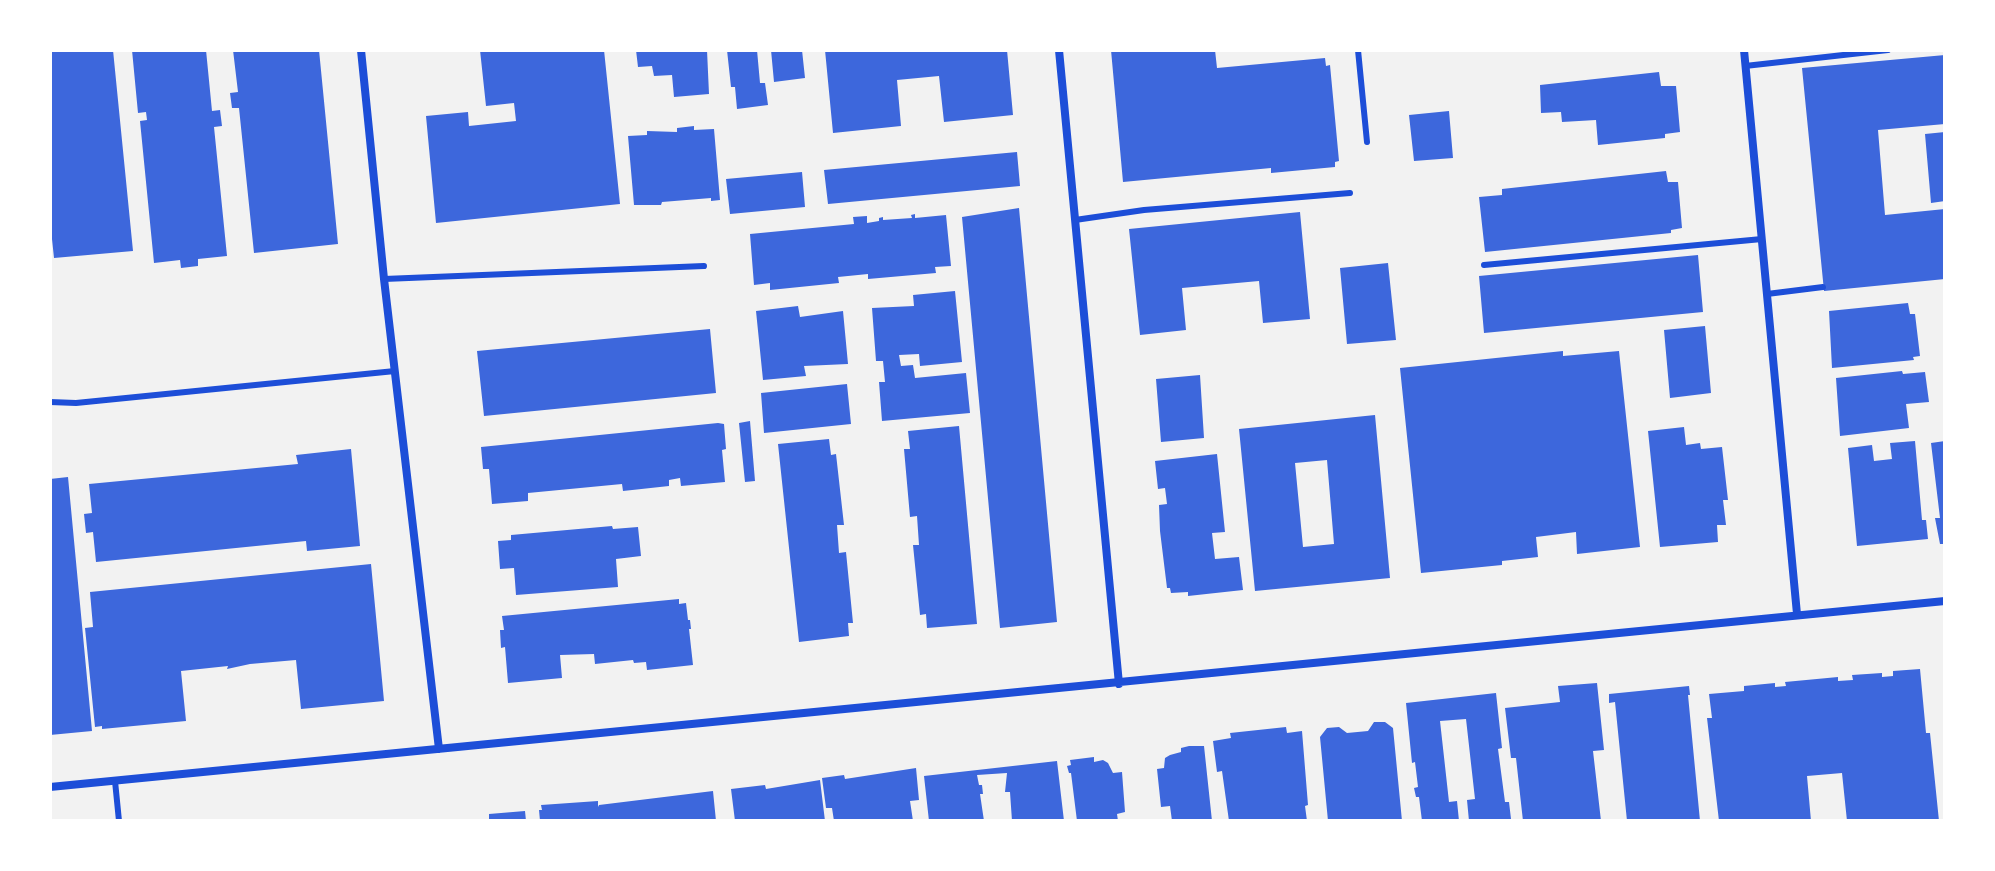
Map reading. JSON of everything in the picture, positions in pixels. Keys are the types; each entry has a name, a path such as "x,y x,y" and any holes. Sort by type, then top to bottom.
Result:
{"street":[{"path":"361,50 384,279 439,749"},
{"path":"1059,50 1119,684"},
{"path":"1744,50 1797,614"},
{"path":"50,787 1945,601"}],"lane":[{"path":"1358,50 1367,142"},
{"path":"1745,66 1888,50"},
{"path":"1075,220 1144,210 1350,193"},
{"path":"1484,265 1762,239"},
{"path":"384,279 704,266"},
{"path":"1767,294 1823,287"},
{"path":"50,402 76,403 395,371"},
{"path":"115,781 119,821"}],"building":[{"path":"50,50 113,50 133,251 54,258 50,220"},
{"path":"132,50 206,50 212,111 220,110 222,126 214,127 227,256 198,259 198,266 181,268 180,260 154,263 140,121 147,120 146,112 138,113"},
{"path":"233,50 319,50 338,244 254,253 239,108 232,108 230,93 238,92"},
{"path":"480,50 604,50 620,204 436,223 426,116 468,112 469,126 516,121 514,103 486,106"},
{"path":"636,50 707,50 709,94 674,97 672,75 654,76 652,66 638,67"},
{"path":"727,50 757,50 760,83 765,83 768,105 737,109"},
{"path":"771,50 802,50 805,78 774,82"},
{"path":"825,50 1007,50 1013,115 944,122 939,76 897,80 901,126 833,133"},
{"path":"1111,50 1215,50 1217,68 1325,58 1326,66 1330,65 1339,161 1335,162 1335,167 1271,173 1271,168 1123,182"},
{"path":"1945,55 1945,124 1878,130 1885,215 1945,209 1945,279 1824,291 1802,68"},
{"path":"1659,72 1661,86 1676,86 1680,132 1665,134 1665,138 1598,145 1596,120 1562,122 1561,112 1541,113 1540,85"},
{"path":"1449,111 1453,158 1414,161 1409,115"},
{"path":"694,126 694,130 714,129 720,200 711,201 711,198 662,202 661,205 634,205 628,136 647,135 647,131 677,132 677,128"},
{"path":"1945,132 1945,201 1931,203 1925,134"},
{"path":"1017,152 1020,186 828,204 824,170"},
{"path":"1666,171 1668,182 1678,182 1682,228 1671,230 1671,233 1485,252 1479,197 1502,195 1502,189"},
{"path":"802,172 805,207 730,214 726,179"},
{"path":"1019,208 1057,622 1000,628 962,217"},
{"path":"1300,212 1310,319 1263,323 1259,281 1182,288 1186,330 1140,335 1129,229"},
{"path":"915,214 915,218 946,215 951,266 935,267 936,273 868,279 868,274 838,277 839,283 770,290 770,283 754,285 750,234 854,224 853,217 867,216 867,223 883,217 883,220 912,218 911,215"},
{"path":"1698,255 1703,312 1484,333 1479,276"},
{"path":"1388,263 1396,340 1347,344 1340,268"},
{"path":"955,291 962,362 920,366 919,354 899,355 901,366 913,365 915,378 966,373 970,413 882,421 879,382 885,382 883,361 876,361 872,308 914,306 913,295"},
{"path":"1908,303 1910,314 1915,314 1920,356 1913,357 1914,360 1832,368 1829,311"},
{"path":"798,306 800,317 843,311 848,364 804,366 806,376 763,380 756,311"},
{"path":"1705,326 1711,393 1670,398 1664,330"},
{"path":"710,329 716,393 484,416 477,351"},
{"path":"1563,351 1563,356 1619,351 1640,547 1577,554 1576,532 1536,537 1538,557 1502,561 1502,565 1421,573 1400,368"},
{"path":"1902,371 1903,374 1925,372 1929,402 1906,404 1909,428 1840,436 1836,378"},
{"path":"1200,375 1204,438 1161,442 1156,379"},
{"path":"847,384 851,424 764,433 761,393"},
{"path":"1375,415 1390,578 1255,591 1239,429","holes":["1327,460 1334,544 1303,547 1295,463"]},
{"path":"750,421 755,481 745,482 739,423"},
{"path":"724,424 726,449 722,450 725,482 681,486 680,478 669,480 669,486 623,491 622,484 528,493 528,501 492,504 489,469 483,469 481,447"},
{"path":"959,426 977,624 927,628 926,614 920,615 913,545 919,545 917,516 910,517 904,449 910,449 908,431"},
{"path":"1684,427 1686,445 1700,443 1701,449 1722,447 1728,500 1723,500 1726,525 1717,525 1718,542 1660,547 1648,431"},
{"path":"829,439 831,455 836,454 844,525 837,525 839,553 846,552 853,623 848,623 849,636 799,642 778,444"},
{"path":"1915,441 1922,520 1926,520 1928,539 1857,546 1848,448 1872,445 1874,461 1892,459 1890,443"},
{"path":"1945,441 1945,544 1940,544 1935,518 1940,518 1931,443"},
{"path":"351,449 360,546 307,551 306,541 96,562 93,532 86,533 84,514 92,513 89,484 298,464 296,455"},
{"path":"1217,454 1225,532 1212,533 1215,559 1239,557 1243,590 1188,596 1188,592 1171,593 1167,588 1160,531 1159,505 1167,504 1165,488 1158,489 1155,461"},
{"path":"68,477 92,731 50,735 50,479"},
{"path":"612,526 613,529 638,527 641,556 616,559 618,587 516,595 514,568 500,569 498,541 511,540 511,535"},
{"path":"371,564 384,701 301,709 296,660 250,664 227,669 228,666 181,671 186,721 102,729 102,726 95,727 85,628 93,627 90,592"},
{"path":"679,599 679,604 686,603 690,620 693,665 647,670 646,662 634,663 633,660 595,664 594,654 560,655 562,678 508,683 505,647 501,648 500,630 504,630 502,616"},
{"path":"1920,669 1939,821 1847,821 1842,773 1807,776 1811,821 1719,821 1707,718 1712,718 1709,694 1744,691 1744,686 1775,683 1775,687 1786,686 1785,682 1838,677 1838,681 1853,680 1852,675 1882,673 1882,677 1893,676 1893,671"},
{"path":"1597,683 1604,750 1593,751 1601,821 1523,821 1516,758 1511,758 1505,708 1560,702 1558,686"},
{"path":"1689,686 1700,821 1627,821 1615,702 1609,703 1609,694"},
{"path":"1496,693 1502,748 1498,749 1505,802 1509,802 1511,819 1469,821 1467,800 1475,799 1466,719 1440,721 1449,802 1457,801 1459,821 1422,821 1419,797 1416,797 1414,788 1418,787 1415,762 1412,763 1406,703"},
{"path":"1374,722 1385,722 1393,728 1402,821 1328,821 1320,737 1327,728 1339,727 1347,733 1368,731"},
{"path":"1286,727 1287,733 1302,731 1307,821 1229,821 1222,771 1217,772 1213,741 1231,738 1230,733"},
{"path":"1189,746 1204,746 1212,821 1172,821 1170,806 1161,807 1157,769 1164,768 1165,758"},
{"path":"1094,757 1094,762 1103,760 1108,763 1113,773 1122,772 1125,812 1117,814 1118,821 1077,821 1071,773 1067,766 1071,765 1070,760"},
{"path":"1057,761 1064,821 1012,821 1010,792 1005,792 1007,773 977,775 979,785 982,785 983,794 980,794 984,821 929,821 924,776"},
{"path":"916,768 919,800 910,801 913,821 834,821 832,808 826,808 822,778 844,775 845,779"},
{"path":"820,780 825,821 735,821 731,789 765,785 766,789"},
{"path":"713,791 716,821 540,821 541,805 598,801 598,807"},
{"path":"525,811 526,821 489,821 489,814"}]}
